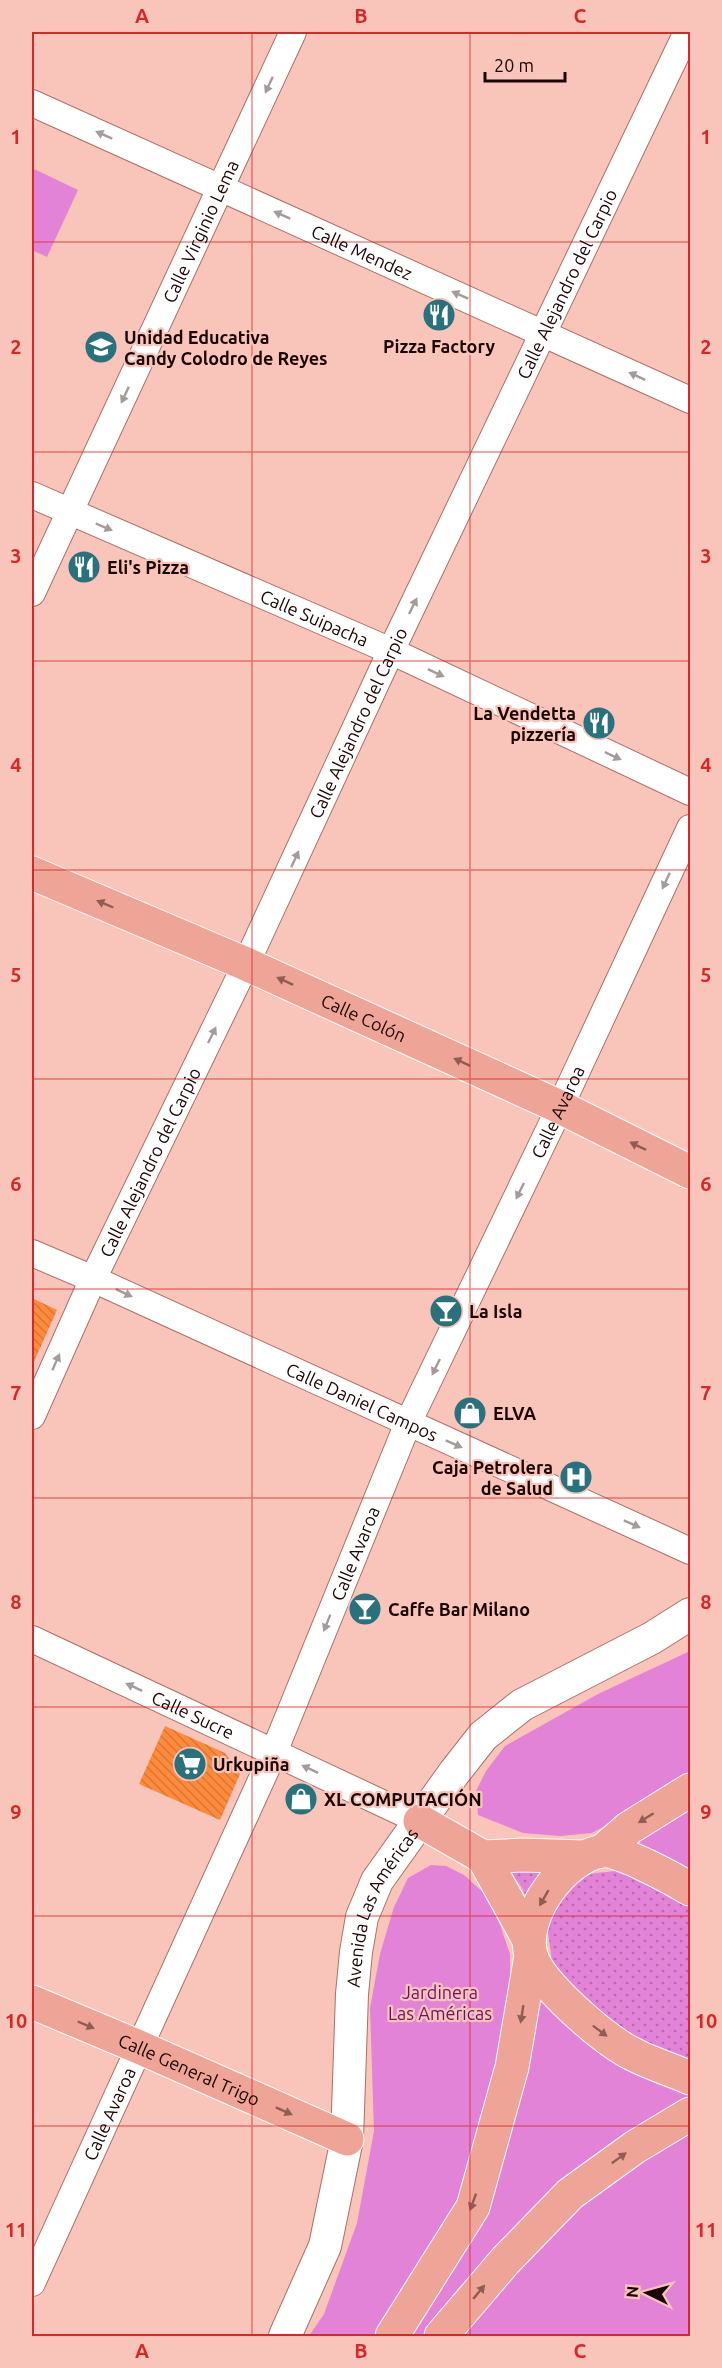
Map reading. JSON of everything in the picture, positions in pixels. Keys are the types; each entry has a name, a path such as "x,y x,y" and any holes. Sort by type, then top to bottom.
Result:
{"main road":[{"name":"Calle Colón","path":"32,873 246,964 560,1107 690,1172"},
{"path":"392,2337 472,2207 512,2067 534,1914 553,1882 629,1828 690,1790"},
{"path":"420,1821 483,1857 594,1854 657,1870 690,1888"},
{"path":"483,1857 545,1979 567,2004 627,2051 690,2078"},
{"name":"Calle General Trigo","path":"32,2002 347,2139"},
{"path":"441,2337 505,2261 570,2194 634,2147 690,2114"}],"street":[{"name":"Calle Virginio Lema","path":"32,593 293,32"},
{"name":"Calle Alejandro del Carpio","path":"32,1416 93,1279 246,964 391,651 687,32"},
{"name":"Calle Mendez","path":"32,103 690,400"},
{"name":"Calle Suipacha","path":"32,495 391,651 690,792"},
{"name":"Calle Avaroa","path":"32,2283 274,1752 408,1423 560,1107 690,828"},
{"name":"Calle Daniel Campos","path":"32,1253 690,1551"},
{"name":"Avenida Las Américas","path":"285,2337 325,2246 347,2139 352,1994 362,1917 377,1881 483,1736 522,1705 652,1638 690,1614"},
{"name":"Calle Sucre","path":"32,1639 420,1821"}],"green space":[{"path":"32,168 78,190 47,257 32,250"},
{"path":"690,1651 690,1776 671,1790 592,1833 560,1836 523,1833 478,1815 476,1791 486,1771 505,1746 598,1694"},
{"path":"690,1808 690,1874 637,1844 637,1837"},
{"name":"Jardinera Las Américas","path":"431,1865 446,1866 464,1875 485,1894 498,1919 510,1954 510,1997 498,2067 459,2207 374,2336 309,2336 324,2314 357,2223 374,2131 370,2008 380,1954 394,1907 408,1878"},
{"path":"555,1866 530,1906 522,1888 508,1868"},
{"path":"616,1871 634,1876 690,1903 690,2061 635,2043 578,1997 552,1961 547,1926 560,1897 574,1880 595,1873"},
{"name":"Jardinera Las Américas","path":"550,2001 590,2042 657,2084 690,2096 690,2101 570,2175 518,2223 428,2336 405,2336 483,2211 533,2002"},
{"path":"690,2133 690,2336 456,2336 547,2233 614,2176"}],"building":[{"path":"32,1298 57,1310 32,1366"},
{"name":"Urkupiña","path":"165,1726 225,1753 240,1774 220,1820 139,1784"}],"place":[{"name":"Pizza Factory","path":"439,315"},
{"name":"Unidad Educativa Candy Colodro de Reyes","path":"101,347"},
{"name":"Eli's Pizza","path":"84,567"},
{"name":"La Vendetta pizzería","path":"599,723"},
{"name":"La Isla","path":"446,1311"},
{"name":"ELVA","path":"470,1413"},
{"name":"Caja Petrolera de Salud","path":"576,1477"},
{"name":"Caffe Bar Milano","path":"365,1609"},
{"name":"Urkupiña","path":"190,1764"},
{"name":"XL COMPUTACIÓN","path":"301,1799"}]}
